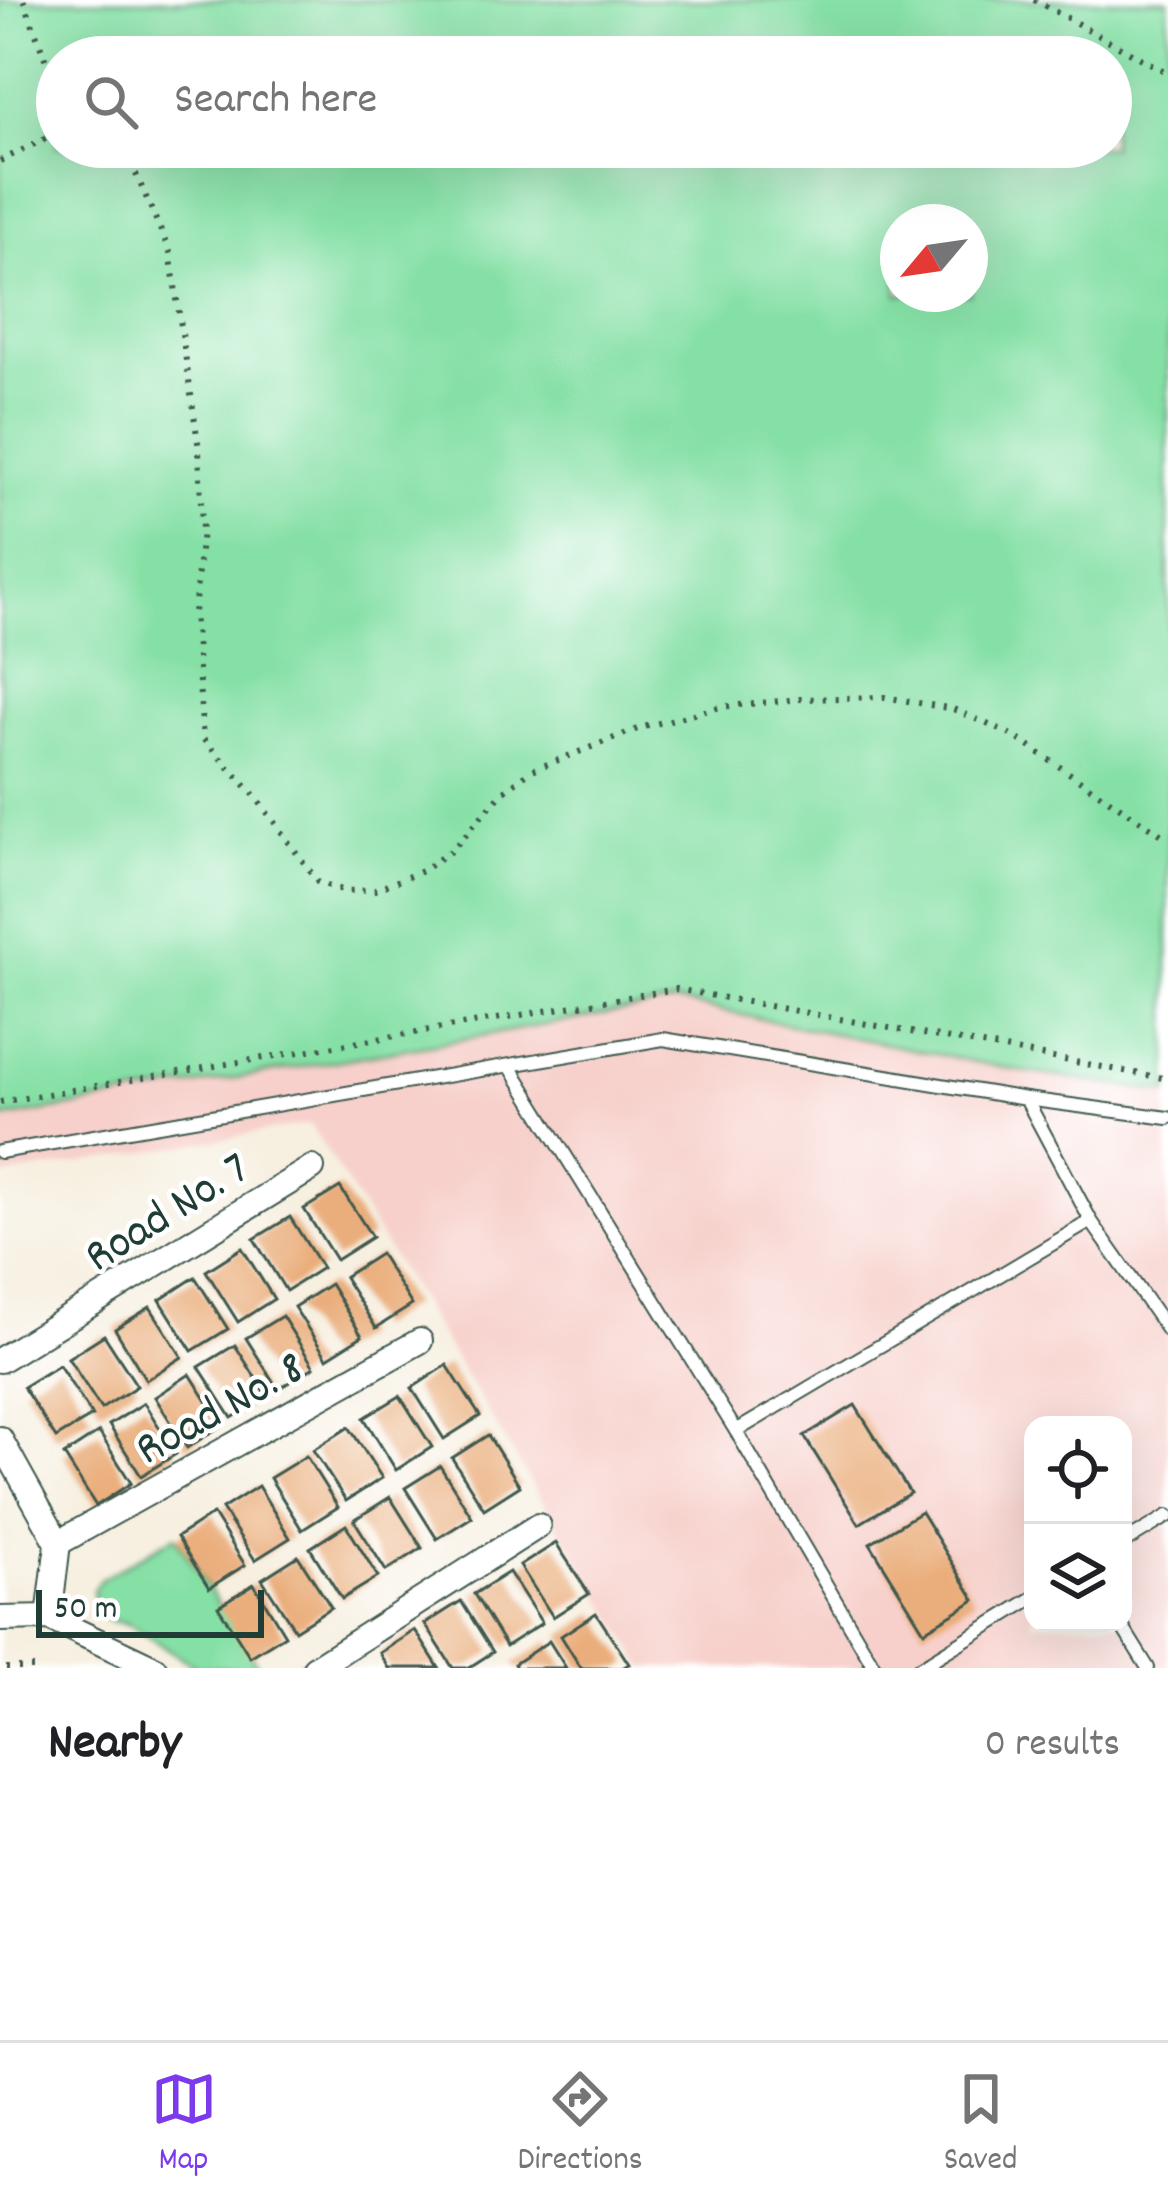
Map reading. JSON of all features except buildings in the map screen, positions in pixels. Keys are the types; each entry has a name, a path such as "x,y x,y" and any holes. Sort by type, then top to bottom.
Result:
{"street":[{"name":"Road No. 7","path":"0,1360 312,1168"},
{"name":"Road No. 8","path":"58,1543 420,1341"},
{"path":"0,1439 58,1543 49,1618"},
{"path":"315,1668 538,1526"},
{"path":"0,1619 49,1618 154,1668"}],"lane":[{"path":"0,1152 664,1039 1168,1118"},
{"path":"510,1066 736,1431 875,1668"},
{"path":"1026,1099 1090,1221 1168,1331"},
{"path":"736,1431 1090,1221"},
{"path":"1132,1538 1168,1516"},
{"path":"919,1668 1024,1604"},
{"path":"1126,1632 1148,1668"}],"path":[{"path":"24,0 37,36"},
{"path":"1034,0 1100,36"},
{"path":"1132,53 1168,73"},
{"path":"0,161 36,143"},
{"path":"131,168 170,252 199,449 202,530 194,614 203,739 255,796 318,882 345,891 375,890 422,871 452,850 502,793 530,771 640,728 720,707 800,699 885,698 953,709 1012,735 1168,839"},
{"path":"6,1668 34,1668"}],"shaded area":[{"path":"677,1002 1020,1071 1168,1093 1168,1668 645,1668 310,1124 0,1177 0,1119"}],"green space":[{"path":"0,0 1168,0 1168,1093 1020,1071 677,1002 0,1119"},
{"path":"175,1536 259,1668 198,1668 128,1624 107,1620 96,1604 93,1591 100,1580"}]}
